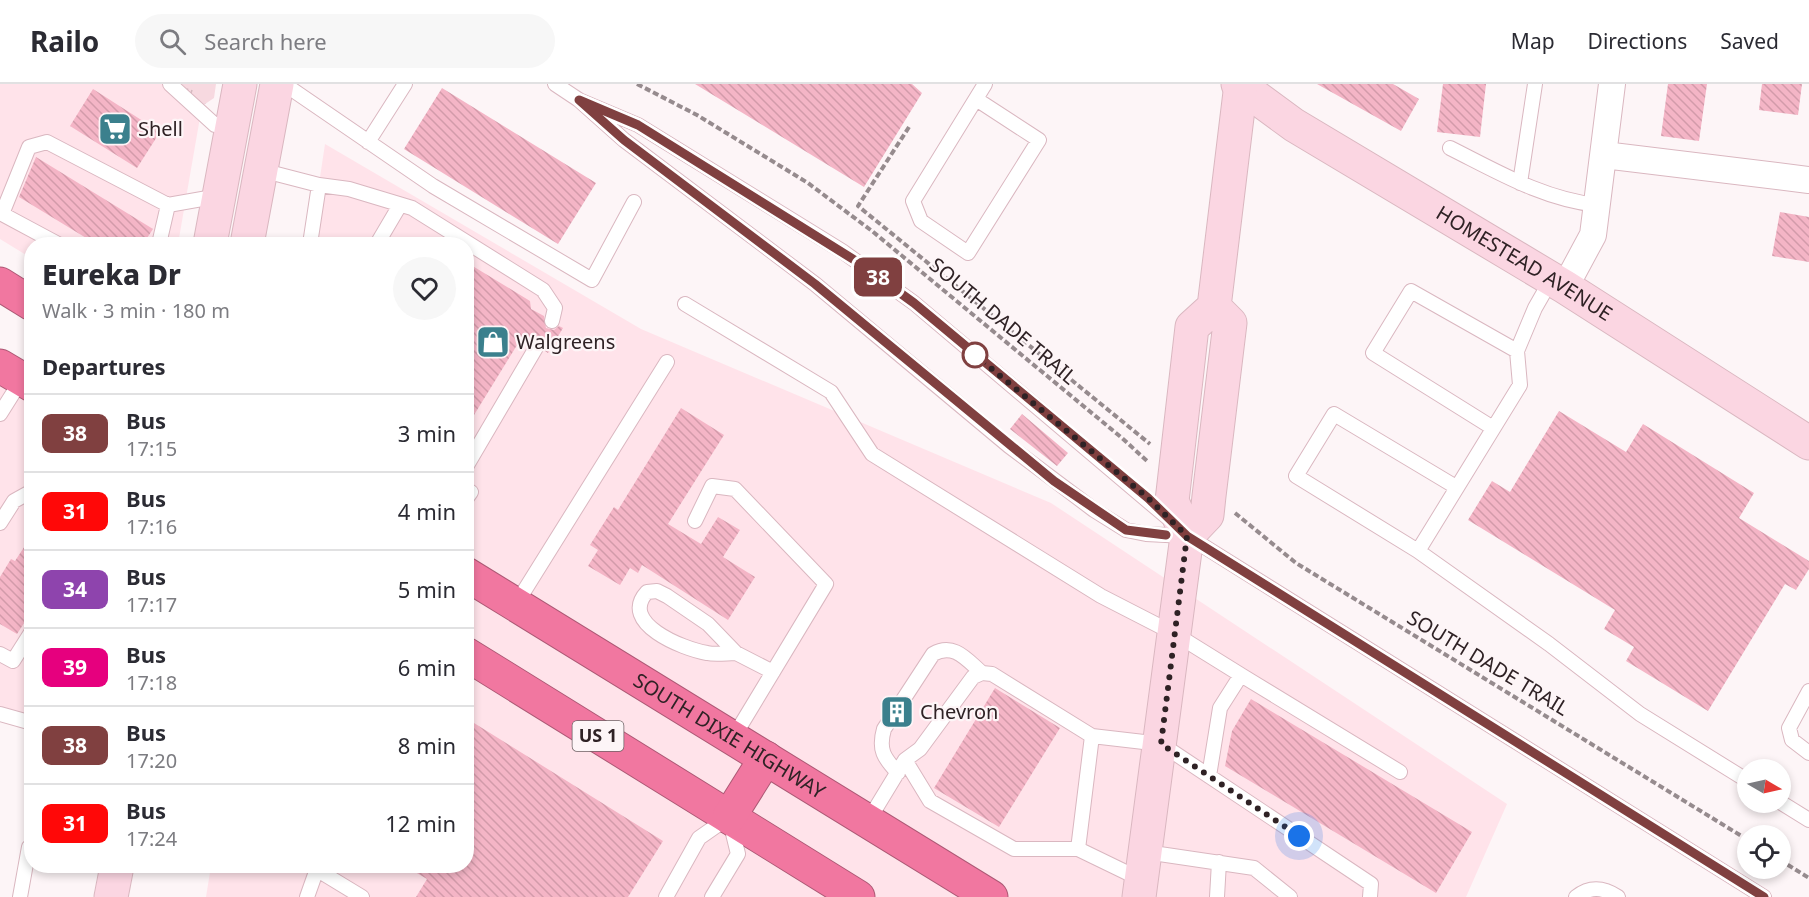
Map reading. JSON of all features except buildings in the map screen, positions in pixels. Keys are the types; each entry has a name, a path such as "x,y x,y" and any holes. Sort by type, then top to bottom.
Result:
{"highway":[{"name":"SOUTH DIXIE HIGHWAY","path":"474,579 991,897"},
{"name":"US 1","path":"474,659 858,897"},
{"path":"729,817 766,758"}],"main road":[{"path":"211,237 240,84"},
{"path":"248,237 277,84"},
{"path":"1142,876 1187,536 1172,501 1192,327 1214,307 1240,85"},
{"name":"HOMESTEAD AVENUE","path":"1240,85 1294,125 1558,283 1809,443"},
{"path":"111,897 116,873"}],"street":[{"path":"1558,283 1593,235 1612,84"},
{"path":"1604,155 1809,180"}],"lane":[{"path":"170,84 215,125 232,129"},
{"path":"284,84 433,186 592,280 634,202"},
{"path":"368,142 405,84"},
{"path":"555,84 579,100 624,140 815,284 1009,446 1094,510 1126,530 1146,534 1187,536"},
{"path":"976,99 1039,140 968,253 921,221 913,201 985,84"},
{"path":"1520,183 1535,84"},
{"path":"579,100 638,125 842,251 914,303 1148,498 1187,536 1764,897"},
{"path":"45,237 2,214 29,147 46,142 168,205 219,196"},
{"path":"1450,148 1537,192 1572,202 1598,205"},
{"path":"261,170 319,185 349,189 406,207 456,237"},
{"path":"311,237 319,185"},
{"path":"161,237 168,205"},
{"path":"382,237 406,207"},
{"path":"474,248 543,290 555,308 552,321"},
{"path":"1418,551 1520,385 1517,351 1535,308 1558,283"},
{"path":"1493,428 1373,353 1412,291 1517,351"},
{"path":"685,304 831,392 872,454 1101,596 1174,634 1400,772"},
{"path":"474,453 537,346"},
{"path":"516,604 666,362"},
{"path":"0,414 18,377"},
{"path":"1456,487 1334,414 1296,476 1418,551 1549,644 1640,714 1737,774"},
{"path":"695,521 712,486 735,489 826,584 733,738"},
{"path":"0,523 14,501 24,495"},
{"path":"736,653 708,654 657,633 644,622 638,608 640,599 647,592 657,591 667,596 708,624 736,653 773,672"},
{"path":"0,654 13,661 24,644"},
{"path":"898,773 882,756 881,737 933,654 945,649 958,652 982,674"},
{"path":"868,822 905,760 920,750 973,677 992,674 1092,736 1161,744 1371,884 1370,897"},
{"path":"1209,776 1220,708 1241,675"},
{"path":"1809,691 1789,728 1792,740 1809,753"},
{"path":"0,714 24,721"},
{"path":"1078,849 1092,736"},
{"path":"905,760 930,801 1014,849 1078,849 1142,876 1219,862 1254,868 1290,897"},
{"path":"1791,809 1809,820"},
{"path":"666,897 699,838 729,817 738,855 712,897"},
{"path":"1215,895 1219,862"},
{"path":"20,897 24,873"},
{"path":"307,897 313,873"},
{"path":"324,873 362,897"},
{"path":"1576,897 1594,889 1605,890 1618,897"}],"path":[{"name":"SOUTH DADE TRAIL","path":"637,84 751,146 840,207 1122,438 1150,464"},
{"path":"909,128 858,206 1152,446"},
{"name":"SOUTH DADE TRAIL","path":"1225,507 1246,520 1296,563 1737,833"},
{"path":"1791,867 1809,878"}],"shaded area":[{"path":"0,84 182,84 202,106 179,237 24,237 24,254 0,239"},
{"path":"325,144 641,329 1051,503 1507,804 1466,897 206,897 210,873 474,873 474,237 311,237"},
{"path":"0,382 24,397 24,713 0,706"}],"green space":[{"path":"182,84 216,84 214,98 202,106"}],"bus line":[{"name":"38","path":"1166,535 1126,530 1054,481 890,349 815,284 700,195 624,140 579,100 638,125 856,261 914,303 1148,498 1187,536 1764,897"}],"place":[{"name":"Shell","path":"115,129"},
{"name":"Walgreens","path":"493,342"},
{"name":"Chevron","path":"897,712"}],"route":[{"path":"975,355 1148,498 1187,536 1161,744 1299,836"}]}
